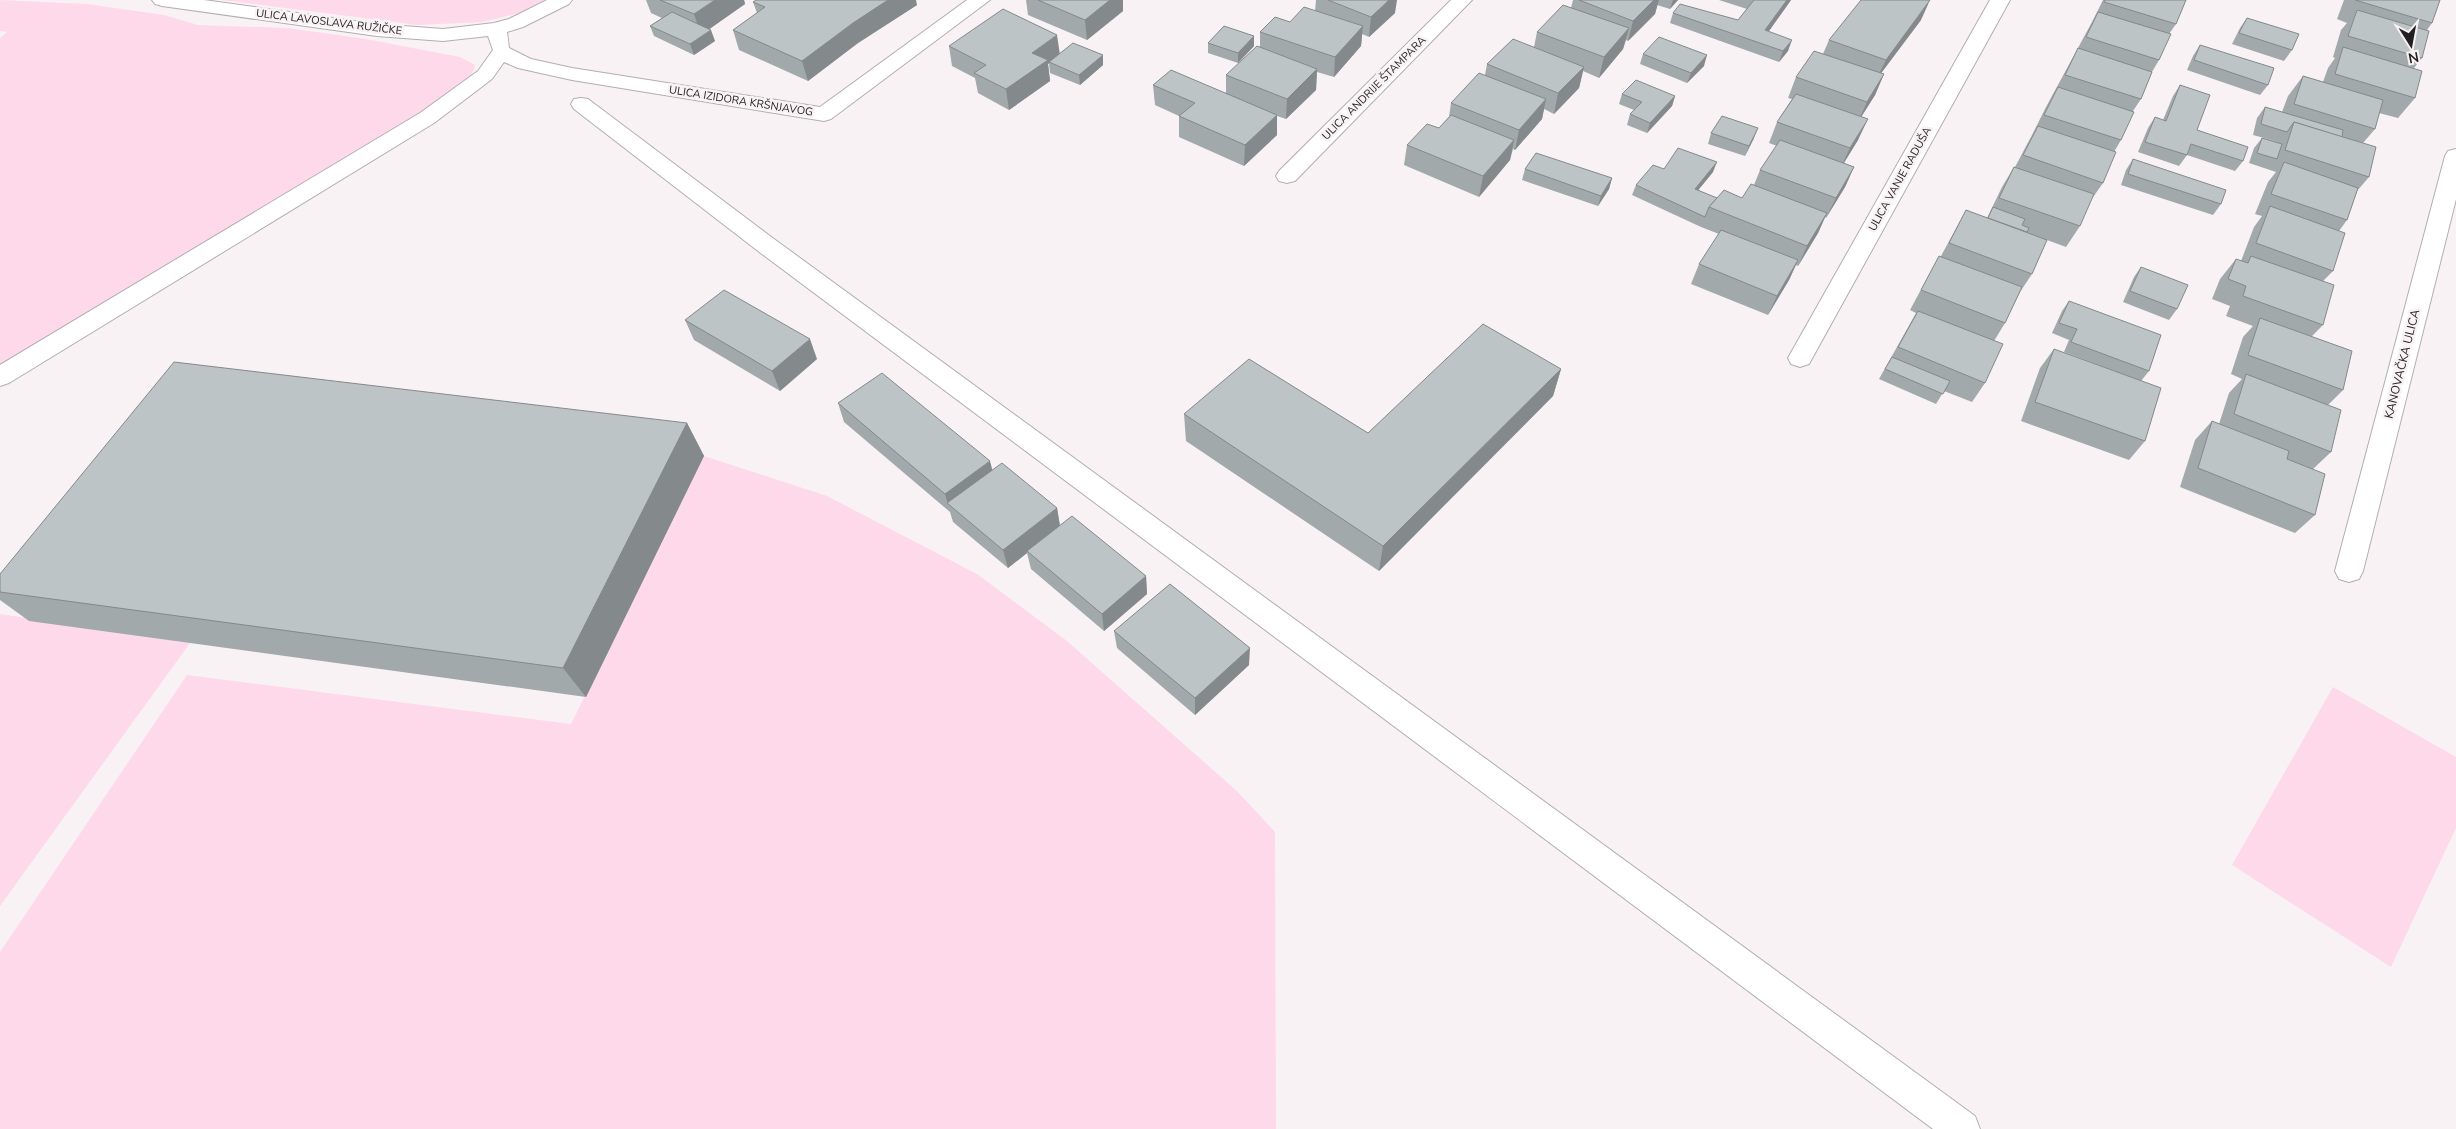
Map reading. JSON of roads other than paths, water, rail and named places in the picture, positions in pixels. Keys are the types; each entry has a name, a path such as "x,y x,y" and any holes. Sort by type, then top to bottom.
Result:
{"street":[{"name":"ULICA LAVOSLAVA RUŽIČKE","path":"162,0 377,30 443,35 496,29 516,23 562,0"},
{"name":"ULICA IZIDORA KRŠNJAVOG","path":"501,52 525,64 572,74 726,100 824,114 980,0"},
{"name":"ULICA ANDRIJE ŠTAMPARA","path":"1287,176 1462,0"},
{"name":"ULICA VANJE RADUŠA","path":"1800,358 2000,0"},
{"path":"0,377 427,118 485,75 501,52 496,29"},
{"path":"581,104 774,251 1962,1129"},
{"name":"KANOVAČKA ULICA","path":"2349,571 2456,156"}]}
